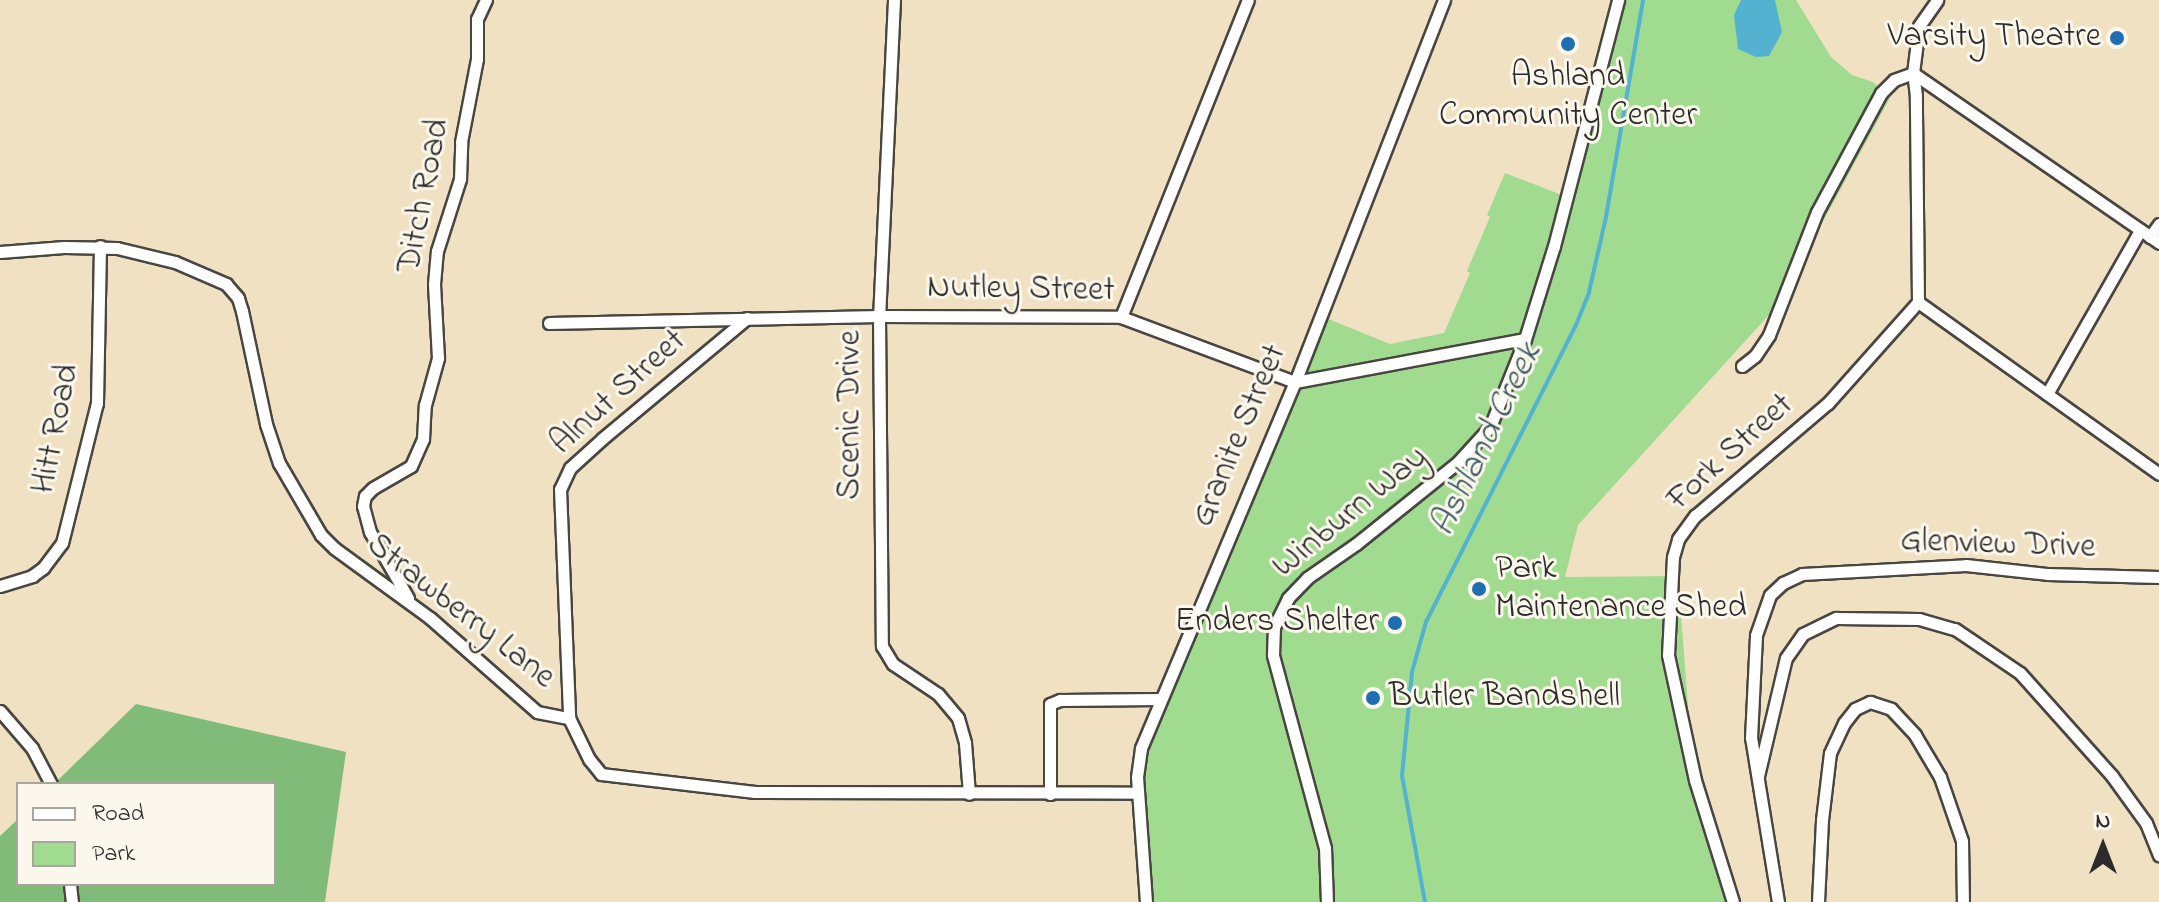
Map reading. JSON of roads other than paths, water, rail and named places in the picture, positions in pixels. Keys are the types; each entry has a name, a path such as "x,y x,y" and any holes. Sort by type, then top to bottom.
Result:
{"street":[{"name":"Ditch Road","path":"410,602 370,532 363,506 365,496 373,488 411,466 423,439 425,405 438,358 434,284 437,251 460,179 461,142 477,59 477,19 486,0"},
{"name":"Scenic Drive","path":"894,0 879,316 882,646 893,664 938,694 958,718 965,743 969,794"},
{"path":"1121,317 1248,0"},
{"name":"Granite Street","path":"1146,902 1138,793 1141,748 1159,699 1295,382 1444,0"},
{"name":"Winburn Way","path":"1327,902 1325,848 1273,655 1274,627 1288,598 1307,578 1368,535 1484,437 1525,339 1554,246 1618,0"},
{"path":"1937,0 1919,26 1913,73 1916,96 1918,302 2159,474"},
{"path":"1913,73 2150,237"},
{"path":"1742,366 1755,356 1769,335 1817,212 1881,93 1894,80 1913,73"},
{"path":"2047,394 2159,224"},
{"name":"Strawberry Lane","path":"0,252 100,246 175,262 203,272 233,290 242,311 266,424 279,463 312,522 334,548 410,602 537,712 569,718 589,759 601,774 613,778 755,792 1138,793"},
{"name":"Hitt Road","path":"0,586 32,576 62,543 97,403 100,246"},
{"name":"Fork Street","path":"1733,902 1695,780 1668,655 1670,575 1678,539 1716,495 1828,403 1918,302"},
{"name":"Nutley Street","path":"549,323 879,316 1121,317 1295,382"},
{"name":"Alnut Street","path":"569,718 560,507 565,477 602,439 747,318"},
{"path":"1295,382 1525,339"},
{"name":"Glenview Drive","path":"1778,902 1751,738 1756,635 1770,595 1783,583 1802,574 1966,565 2047,574 2159,577"},
{"path":"1757,780 1786,658 1803,634 1836,618 1919,619 1955,629 2020,673 2057,710 2120,787 2146,823 2159,856"},
{"path":"1050,794 1050,704 1060,700 1159,699"},
{"path":"1818,902 1822,820 1830,753 1844,723 1855,709 1870,702 1891,709 1915,735 1940,777 1962,841 1963,902"},
{"path":"0,711 32,748 50,782"}],"water":[{"path":"1741,0 1775,0 1782,32 1769,56 1756,57 1738,49 1734,15"}],"waterway":[{"name":"Ashland Creek","path":"1425,902 1402,776 1412,672 1426,622 1576,325 1589,292 1606,217 1643,0"}],"place":[{"name":"Varsity Theatre","path":"2117,38"},
{"name":"Ashland Community Center","path":"1568,44"},
{"name":"Park Maintenance Shed","path":"1479,589"},
{"name":"Enders Shelter","path":"1395,623"},
{"name":"Butler Bandshell","path":"1373,698"}]}
